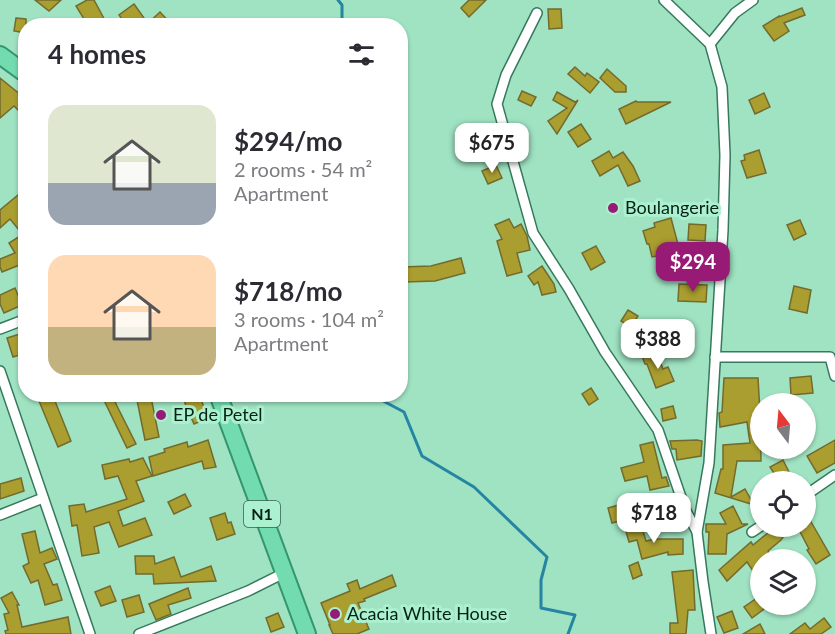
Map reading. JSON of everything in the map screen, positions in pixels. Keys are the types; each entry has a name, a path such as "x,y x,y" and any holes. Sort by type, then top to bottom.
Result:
{"highway":[{"path":"0,54 18,68"},
{"name":"N1","path":"221,402 307,634"}],"street":[{"path":"664,0 710,44 722,87 725,155 723,230 709,463 697,532 711,634"},
{"path":"710,44 735,13 753,0"},
{"path":"537,13 506,75 497,104 533,233 569,289 605,352 658,430 684,509 697,532"},
{"path":"0,329 18,322"},
{"path":"715,357 830,357 835,376"},
{"path":"0,371 90,634"},
{"path":"816,488 835,475"},
{"path":"0,515 43,498"},
{"path":"139,634 248,591 284,573"}],"building":[{"path":"35,0 61,0 49,11"},
{"path":"87,0 94,0 104,18 83,18 76,6"},
{"path":"469,0 486,0 469,17 461,8"},
{"path":"134,4 144,18 121,18 119,15"},
{"path":"802,8 805,15 784,23 789,31 774,41 763,26 779,16"},
{"path":"548,9 561,9 562,28 549,29"},
{"path":"160,12 166,18 154,18"},
{"path":"16,18 18,18 18,32 14,31"},
{"path":"575,67 585,76 587,73 599,82 590,93 568,74"},
{"path":"607,69 626,86 626,92 615,92 600,78"},
{"path":"0,78 18,93 18,110 14,106 0,118"},
{"path":"522,91 536,97 531,106 518,100"},
{"path":"557,92 575,102 578,100 557,134 548,121 567,108 553,100"},
{"path":"764,93 770,107 755,114 749,100"},
{"path":"636,101 671,102 626,124 619,109"},
{"path":"581,124 591,139 578,147 568,132"},
{"path":"759,150 766,173 747,178 741,161 745,160 744,155"},
{"path":"609,151 613,158 623,152 640,181 628,186 618,165 600,176 592,161"},
{"path":"496,165 502,178 488,184 482,171"},
{"path":"18,195 18,229 10,219 0,228 0,210"},
{"path":"671,218 680,252 652,257 643,231 655,227 654,223"},
{"path":"509,219 514,228 521,224 530,250 517,253 522,272 507,276 497,241 502,239 495,225"},
{"path":"800,220 806,234 794,240 787,225"},
{"path":"689,224 706,225 705,241 688,240"},
{"path":"18,237 18,265 2,272 0,259 15,253 9,243"},
{"path":"596,246 605,262 591,270 582,253"},
{"path":"461,258 465,273 435,281 408,282 408,267 431,266"},
{"path":"542,266 554,284 556,292 542,295 538,282 534,285 528,276"},
{"path":"679,284 707,285 706,302 678,301"},
{"path":"794,286 811,290 807,313 789,309"},
{"path":"15,288 18,295 18,307 4,313 0,304 0,295"},
{"path":"628,310 638,316 631,327 621,321"},
{"path":"18,335 18,355 13,357 7,338"},
{"path":"656,350 663,369 668,367 674,381 656,388 642,356"},
{"path":"811,376 813,393 791,393 790,378"},
{"path":"724,378 758,378 759,393 750,393 750,443 747,422 720,427 719,413 722,412"},
{"path":"591,388 598,399 589,405 582,394"},
{"path":"39,402 55,402 71,441 58,447"},
{"path":"105,402 115,402 136,444 127,448"},
{"path":"137,402 152,402 159,437 145,440"},
{"path":"184,402 202,402 208,418 194,424"},
{"path":"673,406 676,418 663,421 661,409"},
{"path":"208,440 216,467 204,469 202,461 153,476 149,457 165,452 164,449 187,442 188,447"},
{"path":"835,440 835,463 817,473 809,459 816,459 816,451"},
{"path":"670,441 702,441 701,456 677,460 676,449 672,449"},
{"path":"653,442 662,478 666,477 669,486 650,490 647,476 625,481 621,468 644,462 640,445"},
{"path":"750,443 750,459 761,459 761,461 737,461 731,497 745,489 750,498 750,504 715,493 721,469 723,469 723,445"},
{"path":"143,458 152,476 136,481 144,501 118,511 123,526 145,518 152,535 119,547 109,522 94,527 99,553 82,556 77,525 72,526 69,506 84,504 86,512 127,499 118,476 105,479 102,465"},
{"path":"783,460 788,471 773,471 770,467"},
{"path":"21,478 24,491 0,499 0,484"},
{"path":"185,494 191,506 174,514 168,502"},
{"path":"622,504 627,519 612,523 608,508"},
{"path":"733,506 742,524 748,524 727,534 726,554 708,554 709,532 706,532 706,524 726,524 720,513"},
{"path":"225,513 235,534 217,540 210,518"},
{"path":"641,524 646,541 683,539 683,554 668,555 668,552 642,559 637,540 629,542 625,528"},
{"path":"816,530 830,555 816,564 816,549 809,549 803,537 816,537"},
{"path":"35,531 40,553 52,548 57,559 44,564 53,585 57,584 62,600 45,605 38,580 31,583 23,566 29,563 22,534"},
{"path":"763,537 783,537 770,549 750,549 750,566 747,562 727,581 719,570 751,542 753,545"},
{"path":"135,556 154,556 155,564 174,557 181,577 211,566 216,581 154,584 153,574 136,574"},
{"path":"638,562 642,575 633,579 629,566"},
{"path":"693,570 695,610 688,610 686,634 670,634 670,623 678,623 672,572"},
{"path":"392,575 396,586 358,603 369,629 357,634 333,634 321,603 350,591 347,584 357,580 360,589"},
{"path":"110,586 116,601 101,606 95,592"},
{"path":"188,588 191,598 168,605 171,614 156,620 149,604"},
{"path":"12,592 19,605 17,605 22,627 68,617 71,634 6,634 5,631 8,630 4,614 9,613 1,598"},
{"path":"139,595 144,612 127,617 122,600"},
{"path":"750,603 750,615 756,615 752,618 744,607"},
{"path":"732,611 738,628 724,633 717,617"},
{"path":"278,613 284,627 271,632 266,618"},
{"path":"824,618 831,627 821,634 790,634 805,623 810,629"},
{"path":"760,624 765,634 743,634"}],"waterway":[{"path":"338,0 342,5 342,18"},
{"path":"385,402 404,412 422,456 474,487 547,557 541,580 541,608 575,615 568,634"}],"place":[{"name":"Boulangerie","path":"613,208"},
{"name":"EP de Petel","path":"161,415"},
{"name":"Acacia White House","path":"335,614"}]}
